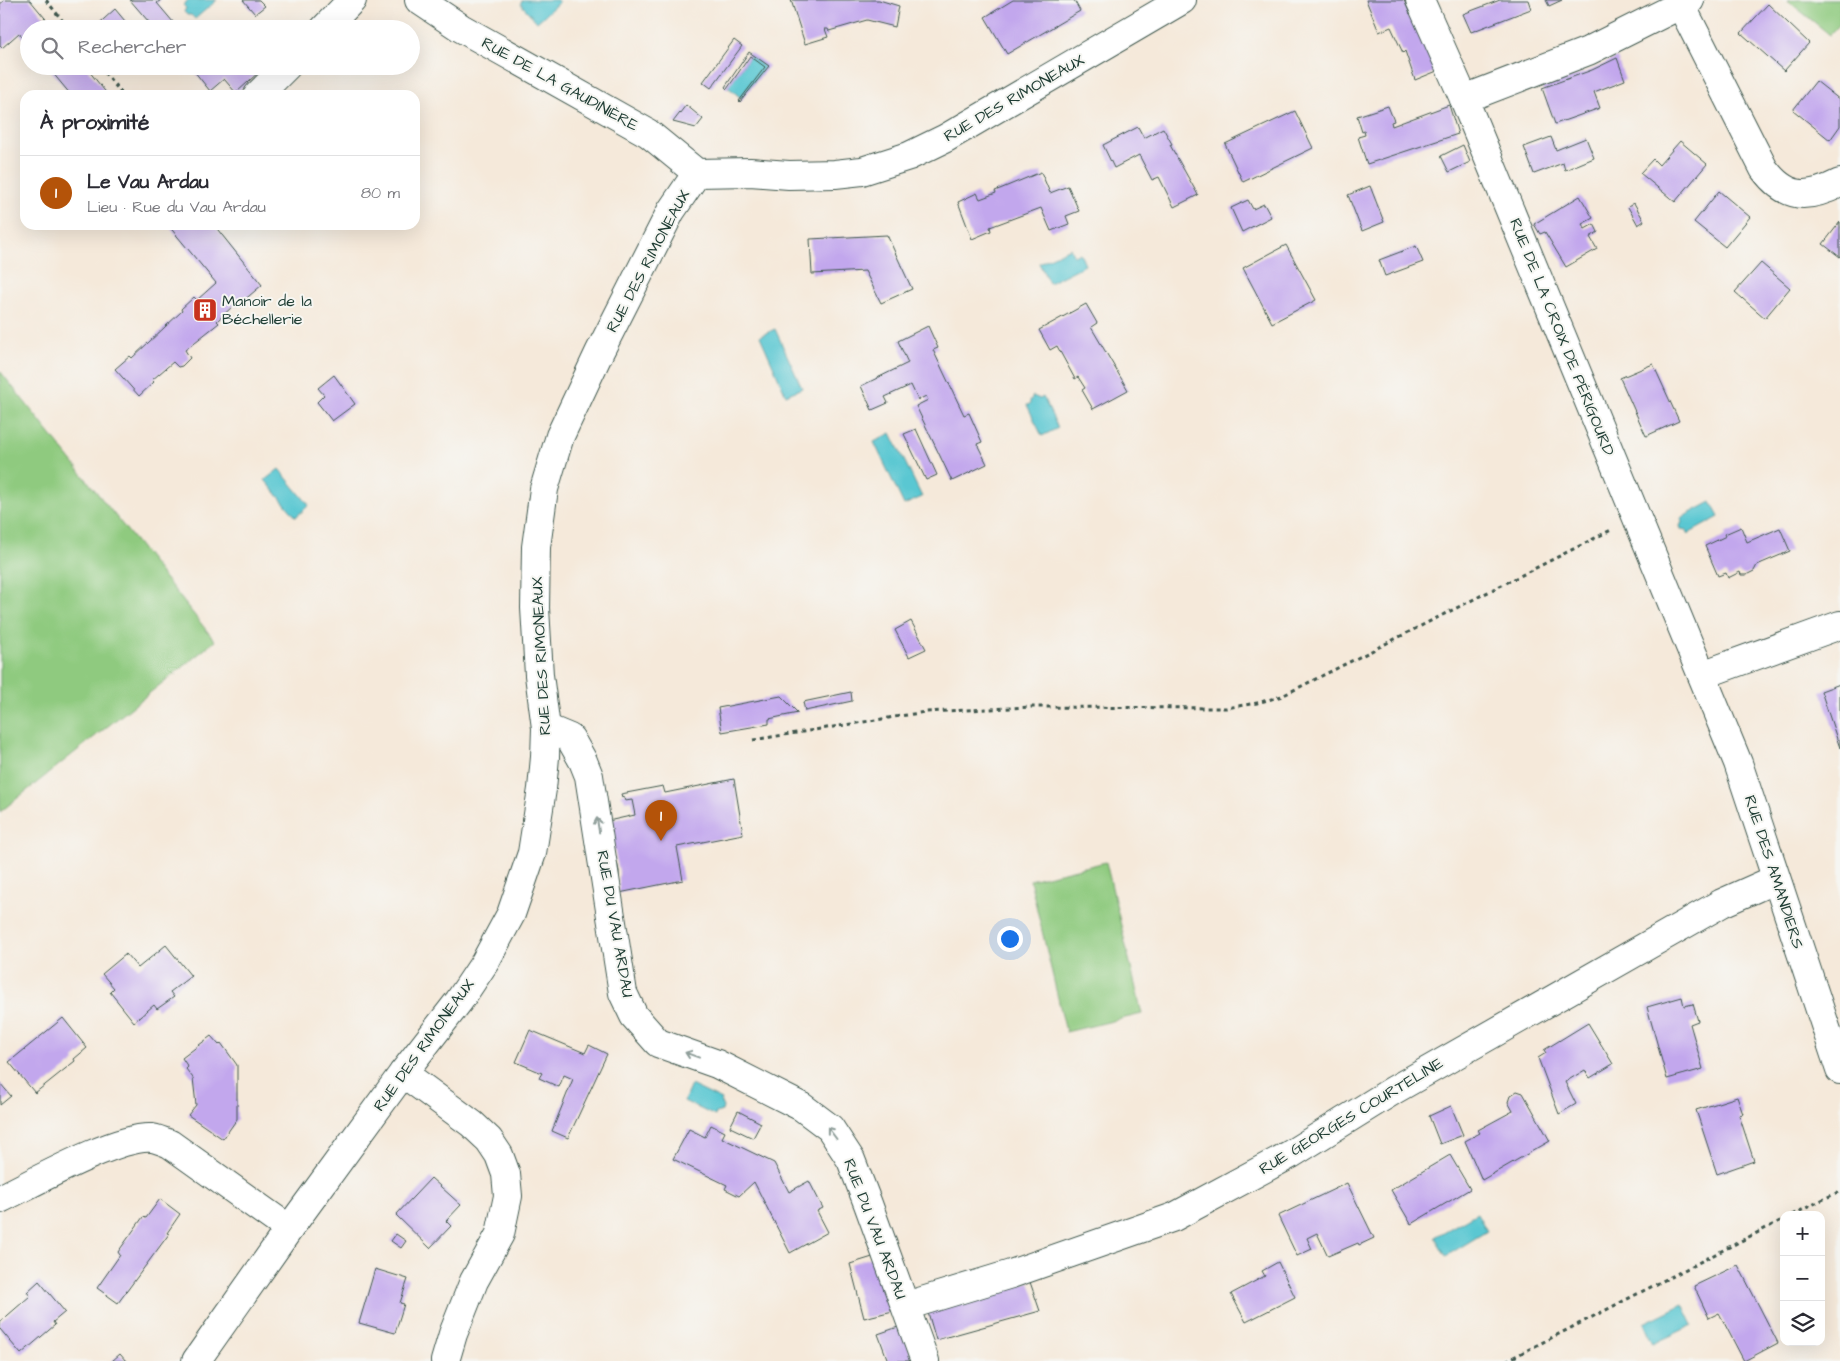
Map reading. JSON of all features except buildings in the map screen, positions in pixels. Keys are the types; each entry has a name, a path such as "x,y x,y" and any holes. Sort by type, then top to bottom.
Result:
{"street":[{"path":"333,20 352,0"},
{"name":"RUE DE LA GAUDINIÈRE","path":"419,0 461,28 648,133 697,173"},
{"name":"RUE DES RIMONEAUX","path":"196,1361 289,1229 403,1073 459,1001 512,914 532,853 542,790 546,728 535,608 536,547 544,489 560,436 596,359 671,211 697,173 834,174 862,171 909,156 946,138 1182,0"},
{"name":"RUE DE LA CROIX DE PÉRIGOURD","path":"1420,0 1464,99 1702,675"},
{"path":"1464,99 1588,51 1686,3 1764,169 1774,181 1784,188 1801,194 1822,192 1840,183"},
{"path":"263,90 278,75"},
{"path":"1702,675 1840,625"},
{"name":"RUE DES AMANDIERS","path":"1702,675 1738,762 1840,1070"},
{"name":"RUE DU VAU ARDAU","path":"546,728 570,738 584,762 589,776 623,993 634,1016 658,1043 717,1064 802,1107 830,1128 851,1160 925,1361"},
{"name":"RUE GEORGES COURTELINE","path":"906,1306 1011,1274 1174,1217 1291,1154 1394,1090 1714,907 1745,891 1776,879"},
{"path":"403,1073 472,1124 489,1140 499,1156 506,1174 508,1196 500,1234 474,1282 444,1361"},
{"path":"0,1199 103,1149 132,1140 152,1138 170,1144 289,1229"}],"path":[{"path":"46,0 62,20"},
{"path":"106,75 119,90"},
{"path":"753,740 925,712 1031,707 1226,708 1257,703 1282,696 1636,517"},
{"path":"1800,1211 1840,1191"},
{"path":"1506,1361 1780,1221"}],"green space":[{"path":"1787,0 1840,0 1840,24 1830,35"},
{"path":"0,371 215,641 0,812"},
{"path":"1106,862 1142,1014 1066,1032 1030,880"}],"water":[{"path":"188,0 217,0 195,19 184,12 186,8 183,5"},
{"path":"523,0 557,0 559,2 537,22 520,3"},
{"path":"750,56 765,67 741,98 728,87"},
{"path":"1070,248 1074,256 1080,253 1085,265 1049,283 1039,263"},
{"path":"775,329 802,388 786,395 760,336"},
{"path":"1033,396 1040,399 1043,397 1058,428 1042,436 1027,405 1030,404"},
{"path":"891,433 922,497 904,505 874,442"},
{"path":"279,469 309,505 296,517 265,480"},
{"path":"1711,502 1719,517 1688,534 1686,530 1681,529 1681,518"},
{"path":"691,1085 722,1100 722,1111 716,1113 715,1116 684,1101"},
{"path":"1477,1213 1487,1231 1446,1256 1435,1237"},
{"path":"1683,1304 1693,1325 1653,1344 1644,1323"}],"place":[{"name":"Manoir de la Béchellerie","path":"205,310"},
{"name":"Le Vau Ardau","path":"661,841"}]}
